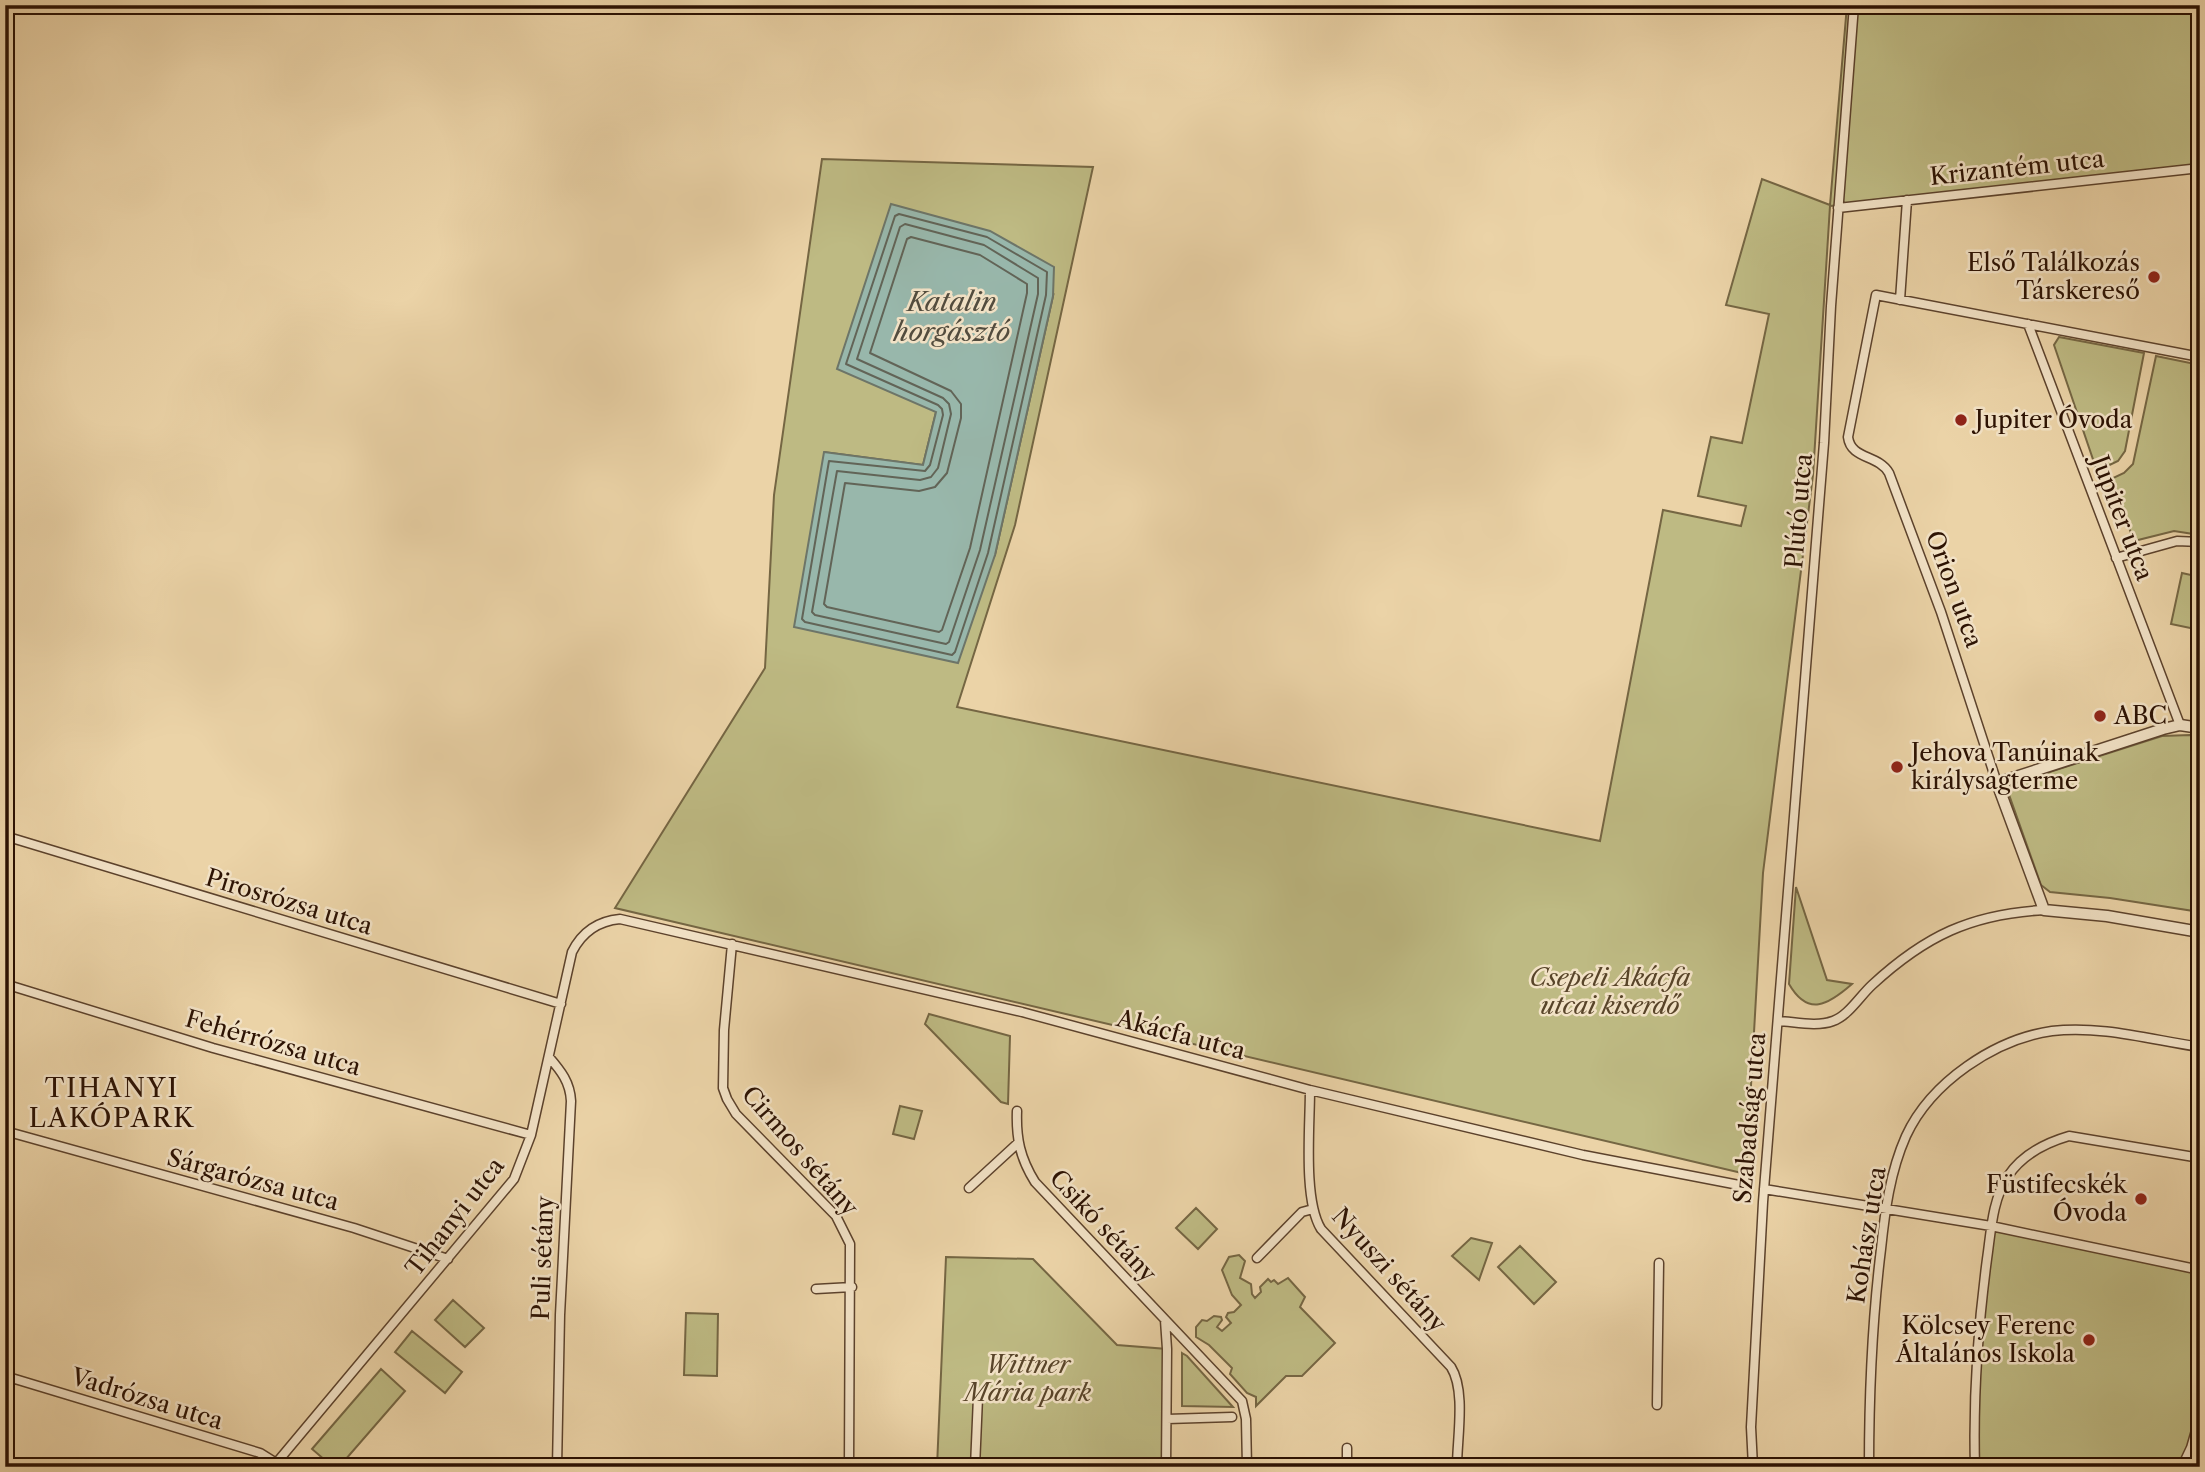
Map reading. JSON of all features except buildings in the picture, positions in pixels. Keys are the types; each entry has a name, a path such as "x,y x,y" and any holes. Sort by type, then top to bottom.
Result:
{"street":[{"name":"Plútó utca","path":"1779,1021 1824,443 1854,5"},
{"name":"Krizantém utca","path":"1838,208 2200,167"},
{"path":"1907,200 1899,300 2200,357"},
{"name":"Orion utca","path":"1899,300 1876,295 1848,437 1849,446 1861,455 1884,465 1889,473 1941,612 1997,783 2045,910"},
{"name":"Jupiter utca","path":"2028,324 2180,725"},
{"path":"2116,558 2177,541 2200,542"},
{"path":"1997,783 2180,725 2200,728"},
{"name":"Pirosrózsa utca","path":"5,836 561,1004"},
{"name":"Szabadság utca","path":"1753,1467 1751,1413 1764,1189 1779,1021 1822,1024 1835,1021 1888,971 1924,943 1939,934 1978,919 2045,910 2106,916 2200,932"},
{"name":"Akácfa utca","path":"608,920 620,919 1022,1012 1310,1090 1583,1155 1744,1186"},
{"name":"Tihanyi utca","path":"274,1465 514,1180 531,1135 572,952 577,942 596,925 608,920"},
{"name":"Cirmos sétány","path":"732,944 724,1030 723,1088 727,1099 736,1114 836,1216 850,1244 852,1287 849,1467"},
{"name":"Fehérrózsa utca","path":"5,984 213,1048 531,1135"},
{"name":"Kohász utca","path":"1869,1467 1869,1386 1875,1295 1886,1208 1897,1159 1907,1134 1938,1091 1991,1052 2036,1034 2081,1029 2200,1047"},
{"name":"Puli sétány","path":"549,1058 570,1088 560,1315 557,1467"},
{"name":"Nyuszi sétány","path":"1310,1090 1315,1219 1451,1367 1459,1390 1457,1467"},
{"name":"Csikó sétány","path":"1017,1111 1018,1143 1026,1168 1035,1182 1242,1401 1246,1419 1247,1467"},
{"name":"Sárgarózsa utca","path":"5,1131 354,1228 448,1259"},
{"path":"1975,1467 1974,1429 1980,1310 1991,1226 1996,1204 2008,1176 2020,1162 2050,1142 2069,1136 2200,1158"},
{"path":"969,1188 1018,1143"},
{"path":"1764,1189 1991,1226 2200,1270"},
{"path":"1257,1258 1302,1212 1313,1209"},
{"path":"1657,1405 1659,1263"},
{"path":"816,1289 852,1287"},
{"path":"1165,1320 1166,1467"},
{"path":"5,1399 8,1377"},
{"name":"Vadrózsa utca","path":"8,1377 260,1453 274,1465"},
{"path":"975,1467 978,1397"},
{"path":"1167,1419 1233,1417"},
{"path":"2183,1467 2196,1448 2200,1420"},
{"path":"1347,1448 1347,1467"}],"green space":[{"name":"Csepeli Akácfa utcai kiserdő","path":"1847,5 2200,5 2200,171 1830,206 1813,475 1763,873 1746,1174 615,908 765,668 774,495 822,159 1093,167 1015,525 957,707 1600,841 1663,510 1741,526 1746,506 1698,496 1711,437 1742,443 1769,314 1726,305 1762,179 1830,205","holes":["1053,296 995,555 824,452 923,465 936,412"]},
{"path":"2059,337 2144,353 2125,451 2118,461 2097,471 2054,345"},
{"path":"2156,356 2200,365 2200,535 2174,531 2134,541 2111,479 2124,473 2133,464"},
{"path":"2182,573 2200,577 2200,630 2171,624"},
{"path":"2162,736 2200,737 2200,912 2050,892 2041,885 2007,789 2012,784"},
{"path":"1796,887 1827,980 1852,984 1835,998 1819,1004 1803,1001 1789,984"},
{"path":"929,1014 1010,1036 1008,1104 1001,1102 925,1024"},
{"path":"900,1106 922,1111 914,1139 893,1134"},
{"path":"1196,1208 1217,1229 1198,1249 1176,1228"},
{"path":"1991,1226 2200,1270 2200,1420 2183,1467 1975,1467 1974,1429"},
{"path":"1471,1238 1492,1243 1479,1280 1452,1256"},
{"path":"1520,1246 1556,1282 1534,1304 1498,1267"},
{"path":"1239,1255 1245,1261 1240,1278 1251,1284 1255,1298 1268,1279 1278,1284 1288,1278 1305,1297 1300,1307 1335,1343 1302,1376 1286,1376 1256,1406 1256,1397 1247,1393 1230,1374 1232,1368 1209,1345 1196,1337 1196,1327 1202,1320 1221,1317 1217,1327 1222,1331 1231,1323 1226,1317 1228,1313 1234,1312 1241,1305 1232,1295 1222,1270 1229,1257"},
{"name":"Wittner Mária park","path":"946,1257 1033,1259 1117,1345 1167,1349 1166,1467 937,1467"},
{"path":"453,1300 484,1328 465,1347 435,1320"},
{"path":"686,1313 718,1314 717,1376 684,1375"},
{"path":"412,1331 462,1372 445,1393 395,1352"},
{"path":"1182,1353 1187,1356 1233,1407 1182,1406"},
{"path":"381,1369 405,1391 339,1467 333,1467 312,1449"}],"water":[{"name":"Katalin horgásztó","path":"891,204 990,231 1054,267 1053,296 995,555 958,663 794,627 824,452 923,465 936,412 837,369"}],"place":[{"name":"Első Találkozás Társkereső","path":"2154,277"},
{"name":"Jupiter Óvoda","path":"1961,420"},
{"name":"ABC","path":"2100,716"},
{"name":"Jehova Tanúinak királyságterme","path":"1897,767"},
{"name":"Füstifecskék Óvoda","path":"2141,1199"},
{"name":"Kölcsey Ferenc Általános Iskola","path":"2089,1340"}],"district":[{"name":"TIHANYI LAKÓPARK","path":"112,1103"}]}
